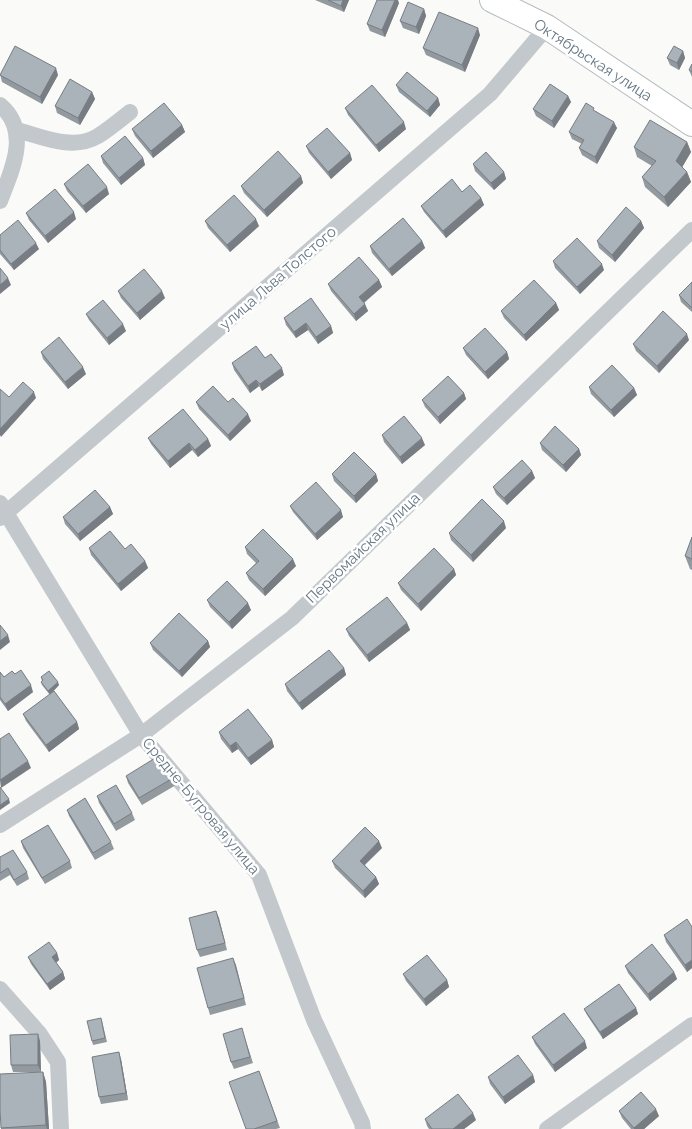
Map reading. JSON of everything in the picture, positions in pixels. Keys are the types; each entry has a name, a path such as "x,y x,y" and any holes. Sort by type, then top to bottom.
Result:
{"street":[{"name":"Октябрьская улица","path":"492,0 547,27 692,124"},
{"name":"улица Льва Толстого","path":"2,511 490,94 547,27"},
{"path":"0,105 11,118 17,130 17,147 10,176 0,201"},
{"path":"17,130 61,142 78,142 97,137 130,112"},
{"name":"Первомайская улица","path":"0,825 141,735 292,618 692,230"},
{"name":"Средне-Бугровая улица","path":"2,511 141,735 259,875 314,1020 362,1123 363,1129"},
{"path":"0,989 40,1033 58,1062 61,1129"},
{"path":"547,1129 692,1024"}],"building":[{"path":"328,0 343,0 341,6"},
{"path":"377,0 395,0 382,30 367,24"},
{"path":"408,2 424,9 416,27 400,21"},
{"path":"439,12 478,28 462,65 423,48"},
{"path":"15,46 56,68 40,97 0,75"},
{"path":"674,46 683,51 677,63 667,58"},
{"path":"407,72 438,98 427,111 396,85"},
{"path":"70,79 92,92 78,118 55,106"},
{"path":"550,84 568,96 552,121 533,109"},
{"path":"372,85 404,122 376,145 345,108"},
{"path":"164,103 182,125 151,151 132,129"},
{"path":"586,103 594,108 593,110 614,122 595,157 579,148 584,140 569,132"},
{"path":"650,120 687,142 676,161 687,172 664,197 642,177 656,161 634,147"},
{"path":"327,128 350,153 328,172 306,146"},
{"path":"125,136 143,158 119,178 101,156"},
{"path":"278,151 301,176 264,210 241,186"},
{"path":"486,152 504,172 491,183 473,164"},
{"path":"88,164 107,187 83,206 64,184"},
{"path":"452,179 462,192 470,185 481,198 443,231 421,206"},
{"path":"55,189 74,212 45,236 26,213"},
{"path":"234,195 256,219 227,245 205,221"},
{"path":"626,207 641,221 612,255 597,241"},
{"path":"403,218 422,241 389,269 370,246"},
{"path":"18,220 36,243 11,264 0,250 0,235"},
{"path":"577,238 602,264 577,287 553,261"},
{"path":"359,257 379,280 359,297 365,304 354,314 328,284"},
{"path":"0,268 8,278 0,285"},
{"path":"144,269 162,291 137,313 118,291"},
{"path":"534,280 556,303 524,335 501,311"},
{"path":"692,282 692,308 679,295"},
{"path":"311,298 331,326 316,337 306,323 294,332 284,318"},
{"path":"103,300 123,324 107,338 86,314"},
{"path":"663,311 687,334 657,366 633,344"},
{"path":"485,328 507,352 485,372 463,348"},
{"path":"59,337 83,367 65,382 41,352"},
{"path":"256,346 265,358 271,354 282,368 260,384 256,380 248,386 232,363"},
{"path":"612,365 634,388 611,410 589,387"},
{"path":"448,376 464,393 438,417 422,400"},
{"path":"23,382 34,392 0,429 0,389 9,397"},
{"path":"213,386 228,402 233,398 248,414 228,435 196,402"},
{"path":"183,409 208,439 195,450 189,443 168,461 148,438"},
{"path":"404,416 422,438 400,457 382,435"},
{"path":"555,426 579,449 563,465 540,443"},
{"path":"354,452 376,474 354,496 332,474"},
{"path":"522,460 532,471 504,498 493,487"},
{"path":"316,482 341,510 315,534 290,506"},
{"path":"95,490 110,507 78,534 63,517"},
{"path":"482,499 504,521 471,555 449,533"},
{"path":"263,529 293,559 263,589 246,573 259,561 245,547"},
{"path":"110,531 125,549 131,544 145,561 118,584 89,548"},
{"path":"692,537 692,559 685,556"},
{"path":"434,548 454,569 418,604 398,583"},
{"path":"227,581 248,603 229,622 207,600"},
{"path":"387,597 407,623 367,655 346,629"},
{"path":"179,613 208,641 179,671 150,643"},
{"path":"0,625 8,635 0,641"},
{"path":"329,650 344,668 299,703 285,684"},
{"path":"21,670 31,685 5,704 0,697 0,672 4,677 12,671 15,674"},
{"path":"49,671 58,682 48,691 41,682 43,680 41,677"},
{"path":"54,691 77,722 46,745 23,714"},
{"path":"248,709 272,740 248,758 236,742 230,746 219,732"},
{"path":"9,733 28,761 0,780 0,739"},
{"path":"160,755 173,778 139,798 126,776"},
{"path":"116,785 132,813 114,824 97,796"},
{"path":"0,787 9,799 0,805"},
{"path":"85,798 111,842 93,853 67,810"},
{"path":"48,825 70,861 42,878 21,841"},
{"path":"365,827 379,841 360,861 376,877 363,891 332,861"},
{"path":"13,850 27,872 14,880 8,868 0,873 0,857"},
{"path":"216,911 225,943 197,950 189,918"},
{"path":"687,919 692,927 692,960 685,965 664,935"},
{"path":"49,942 57,953 52,957 63,972 47,984 28,957"},
{"path":"652,944 674,972 648,994 625,966"},
{"path":"427,955 447,980 424,999 403,974"},
{"path":"233,958 244,998 208,1008 197,968"},
{"path":"619,984 636,1008 600,1032 584,1009"},
{"path":"564,1013 585,1041 553,1065 532,1037"},
{"path":"101,1018 105,1038 92,1041 87,1021"},
{"path":"242,1028 250,1057 231,1062 223,1034"},
{"path":"38,1034 38,1065 11,1065 10,1035"},
{"path":"119,1052 126,1093 99,1097 92,1057"},
{"path":"518,1055 533,1075 503,1097 488,1077"},
{"path":"259,1071 277,1121 254,1129 246,1129 229,1082"},
{"path":"43,1072 46,1125 1,1128 0,1074"},
{"path":"641,1092 656,1109 634,1128 619,1111"},
{"path":"458,1094 473,1113 453,1129 432,1129 425,1119"}]}
